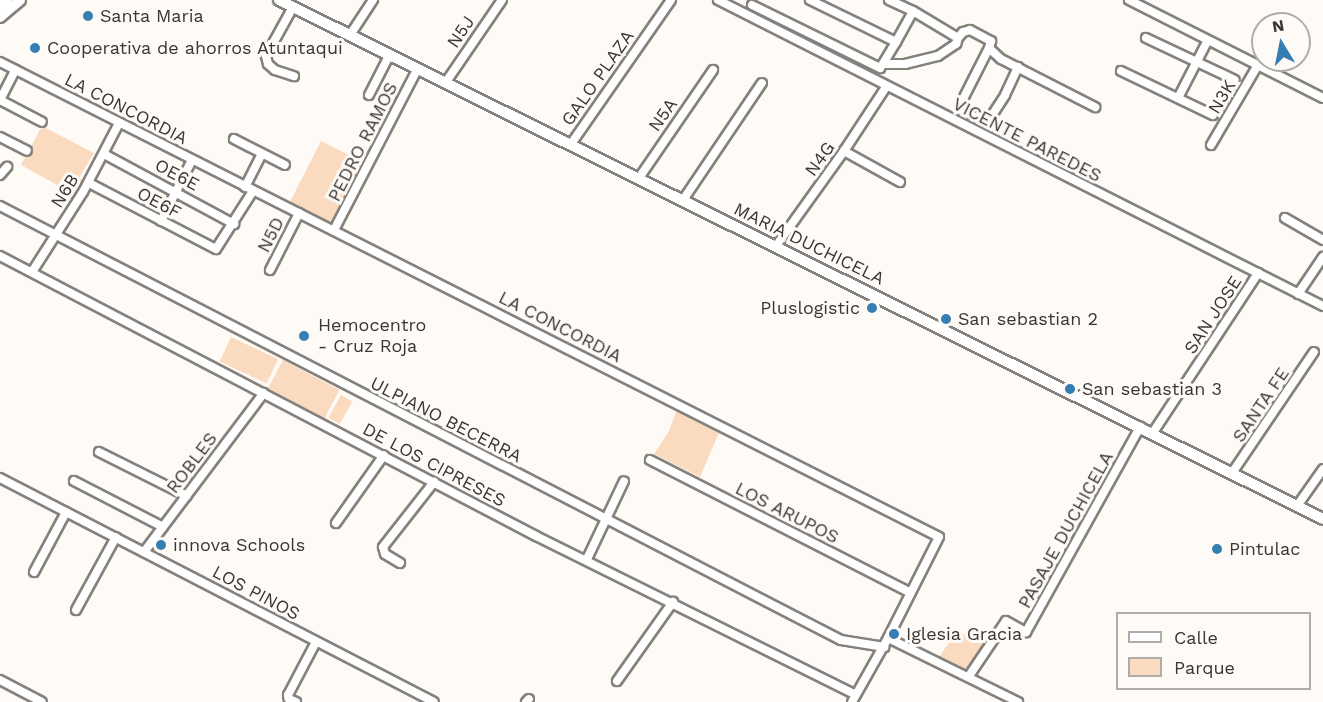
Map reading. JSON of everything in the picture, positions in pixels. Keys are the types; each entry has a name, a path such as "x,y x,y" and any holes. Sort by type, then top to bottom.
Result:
{"main road":[{"path":"0,6 7,0"},
{"path":"0,16 20,0"},
{"name":"MARIA DUCHICELA","path":"279,0 1323,519"}],"street":[{"path":"350,35 373,0"},
{"name":"N5J","path":"446,82 502,0"},
{"name":"GALO PLAZA","path":"571,144 671,0"},
{"name":"VICENTE PAREDES","path":"718,0 886,87 1323,306"},
{"path":"810,0 896,42"},
{"path":"890,0 958,38"},
{"path":"1129,0 1251,62"},
{"path":"752,5 882,66 905,64 938,56 950,50 963,32 970,30 991,41 960,103 961,110 987,123 1005,95 1018,67"},
{"path":"293,7 266,56 268,64 275,70 294,76"},
{"path":"874,80 913,12"},
{"path":"1146,38 1235,80"},
{"path":"1178,98 1208,40"},
{"path":"989,48 1001,59 1095,107"},
{"path":"369,95 390,54"},
{"name":"LA CONCORDIA","path":"0,62 939,537 909,592 884,647 854,699"},
{"name":"PEDRO RAMOS","path":"334,230 418,68"},
{"path":"15,70 0,100 42,122"},
{"name":"N5A","path":"639,178 713,70"},
{"path":"1121,71 1214,115"},
{"name":"N3K","path":"1211,145 1254,72"},
{"path":"1272,72 1323,98"},
{"path":"683,200 762,82"},
{"name":"N4G","path":"776,246 844,151 886,87"},
{"name":"N6B","path":"32,272 88,183 119,123"},
{"path":"0,137 27,151"},
{"path":"234,139 285,165"},
{"path":"844,151 900,182"},
{"name":"OE6E","path":"104,154 234,224"},
{"path":"245,187 262,154"},
{"path":"161,221 192,160"},
{"path":"0,176 7,167"},
{"name":"OE6F","path":"88,183 215,249 234,224"},
{"path":"234,224 253,191"},
{"name":"ULPIANO BECERRA","path":"0,206 841,640 884,647"},
{"name":"N5D","path":"270,270 299,213"},
{"path":"1285,218 1323,240"},
{"name":"DE LOS CIPRESES","path":"0,256 434,482 672,602 854,699"},
{"path":"1298,294 1323,257"},
{"name":"SAN JOSE","path":"1152,434 1258,273"},
{"name":"SANTA FE","path":"1232,473 1314,352"},
{"name":"ROBLES","path":"144,552 264,393"},
{"name":"PASAJE DUCHICELA","path":"969,676 1006,621 1026,632 1140,427"},
{"path":"99,452 187,496"},
{"path":"336,523 384,456"},
{"name":"LOS ARUPOS","path":"650,460 909,592"},
{"path":"1297,506 1323,469"},
{"name":"LOS PINOS","path":"0,478 434,702"},
{"path":"74,481 163,527"},
{"path":"586,559 624,481"},
{"path":"400,563 385,554 383,548 434,482"},
{"path":"34,572 66,512"},
{"path":"76,610 116,537"},
{"path":"617,681 672,602"},
{"path":"888,638 969,676 1004,699 1018,702"},
{"path":"296,702 289,699 288,695 316,642"},
{"path":"0,680 42,702"}],"green space":[{"path":"42,126 94,153 79,178 85,182 77,196 21,165"},
{"path":"321,141 363,162 332,223 290,202"},
{"path":"231,337 278,359 267,383 220,361"},
{"path":"283,360 340,390 324,418 268,388"},
{"path":"341,395 352,401 340,424 328,418"},
{"path":"677,409 719,433 700,477 654,454 669,431"},
{"path":"957,631 984,644 967,674 937,660"}],"place":[{"name":"Santa Maria","path":"88,16"},
{"name":"Cooperativa de ahorros Atuntaqui","path":"35,48"},
{"name":"Pluslogistic","path":"872,308"},
{"name":"San sebastian 2","path":"946,319"},
{"name":"Hemocentro - Cruz Roja","path":"304,336"},
{"name":"San sebastian 3","path":"1070,389"},
{"name":"innova Schools","path":"161,545"},
{"name":"Pintulac","path":"1217,549"},
{"name":"Iglesia Gracia","path":"894,634"}]}
